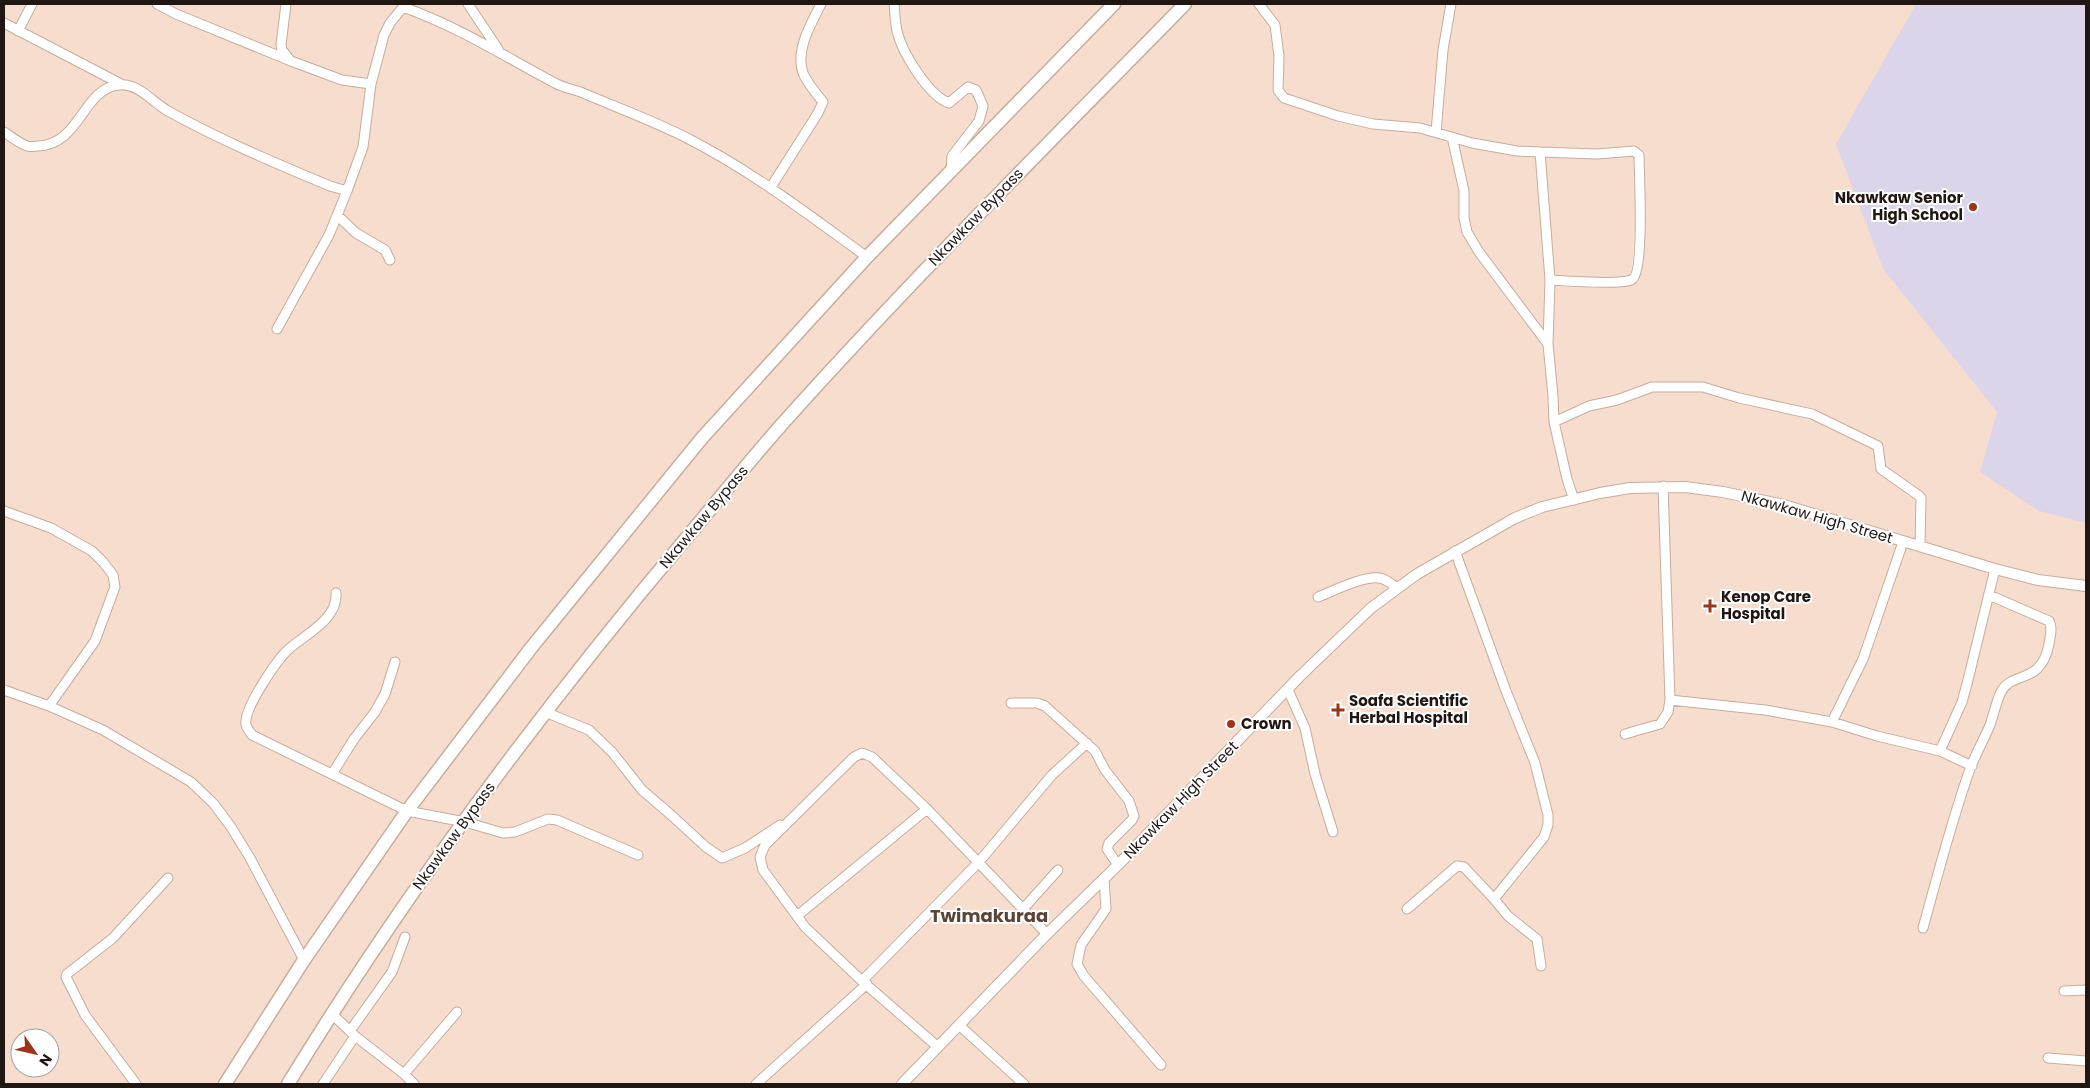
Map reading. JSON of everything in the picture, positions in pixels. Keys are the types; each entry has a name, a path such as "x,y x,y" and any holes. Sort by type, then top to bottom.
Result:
{"highway":[{"path":"225,1084 304,960 407,811 531,648 702,438 867,257 1114,4"},
{"name":"Nkawkaw Bypass","path":"288,1084 331,1013 397,914 545,712 640,593 783,423 948,245 1186,4"}],"main road":[{"name":"Nkawkaw High Street","path":"902,1084 1047,934 1118,865 1352,626 1396,588 1455,551 1515,518 1542,507 1630,488 1663,486 1723,492 1760,499 1903,542 1920,545 1995,569 2038,580 2086,586"}],"street":[{"path":"18,31 32,4"},
{"path":"157,4 176,14 291,61 342,80 371,84"},
{"path":"286,4 281,45 282,50 291,61"},
{"path":"468,4 500,51"},
{"path":"771,187 818,113 822,102 803,73 800,55 808,31 821,4"},
{"path":"894,4 897,32 906,53 940,100 949,103 968,87 976,90 983,106 979,121 952,156 950,171"},
{"path":"1260,4 1275,25 1279,56 1278,90 1284,98 1338,116 1373,124 1420,128 1498,148 1597,154 1634,151 1639,155 1640,236 1637,272 1634,278 1631,281 1613,282 1550,280"},
{"path":"1436,132 1443,50 1451,4"},
{"path":"277,328 329,236 363,147 371,84 384,35 390,23 403,7 436,19 500,51 556,84 685,137 771,187 867,257"},
{"path":"4,24 121,84 142,91 157,105 226,141 330,186 347,190"},
{"path":"4,132 28,146 48,146 69,133 100,93 107,87 121,84"},
{"path":"1452,137 1464,191 1464,218 1468,232 1479,252 1548,344"},
{"path":"1540,152 1550,280 1548,344 1554,422 1566,479 1574,500"},
{"path":"337,215 356,233 385,250 390,260"},
{"path":"1554,422 1589,406 1617,400 1645,389 1661,386 1710,388 1739,398 1812,414 1878,446 1881,469 1921,498 1920,545"},
{"path":"1625,734 1660,724 1668,712 1670,700 1663,486"},
{"path":"4,511 51,528 92,551 113,575 115,587 95,641 49,706"},
{"path":"1832,722 1863,659 1903,542"},
{"path":"1455,551 1506,691 1535,763 1548,815 1548,825 1544,837 1494,899"},
{"path":"1940,751 1962,702 1995,569"},
{"path":"1318,597 1368,579 1378,578 1386,580 1396,588"},
{"path":"336,593 336,598 328,617 288,649 255,696 247,716 246,725 252,735 407,811 465,822 503,833 515,832 548,819 557,820 638,855"},
{"path":"1923,928 1972,766 2001,692 2005,686 2033,673 2042,665 2046,657 2051,630 2049,622 1989,595"},
{"path":"332,774 354,739 375,712 385,694 395,662"},
{"path":"4,690 49,706 103,730 173,770 190,782 214,804 231,826 304,960"},
{"path":"1288,690 1304,728 1315,774 1333,832"},
{"path":"1670,700 1765,710 1832,722 1876,736 1940,751 1972,766"},
{"path":"1011,703 1042,704 1096,751 1105,770 1129,802 1134,816 1109,843 1107,849 1118,865"},
{"path":"545,712 589,730 612,752 642,790 706,847 722,858 745,848 792,817"},
{"path":"756,1084 864,982 978,863 1052,775 1087,744"},
{"path":"938,1047 805,927 763,870 760,857 765,845 792,817 854,757 862,753 872,757 927,809 1047,934"},
{"path":"797,916 927,809"},
{"path":"1407,910 1458,866 1464,867 1508,916 1536,939 1539,943 1541,966"},
{"path":"1023,909 1058,870"},
{"path":"136,1084 85,1015 66,977 67,974 113,938 168,878"},
{"path":"1104,879 1106,909 1082,945 1077,964 1084,976 1161,1064"},
{"path":"323,1084 392,972 405,937"},
{"path":"2064,991 2086,990"},
{"path":"404,1074 457,1012"},
{"path":"331,1013 414,1084"},
{"path":"960,1026 1024,1084"},
{"path":"2048,1058 2086,1061"}],"shaded area":[{"name":"Nkawkaw Senior High School","path":"1916,4 2086,4 2086,523 2039,511 1980,472 1997,412 1883,269 1836,144"}],"place":[{"name":"Nkawkaw Senior High School","path":"1973,207"},
{"name":"Kenop Care Hospital","path":"1710,606"},
{"name":"Soafa Scientific Herbal Hospital","path":"1338,710"},
{"name":"Crown","path":"1231,724"}],"district":[{"name":"Twimakuraa","path":"989,916"}]}
